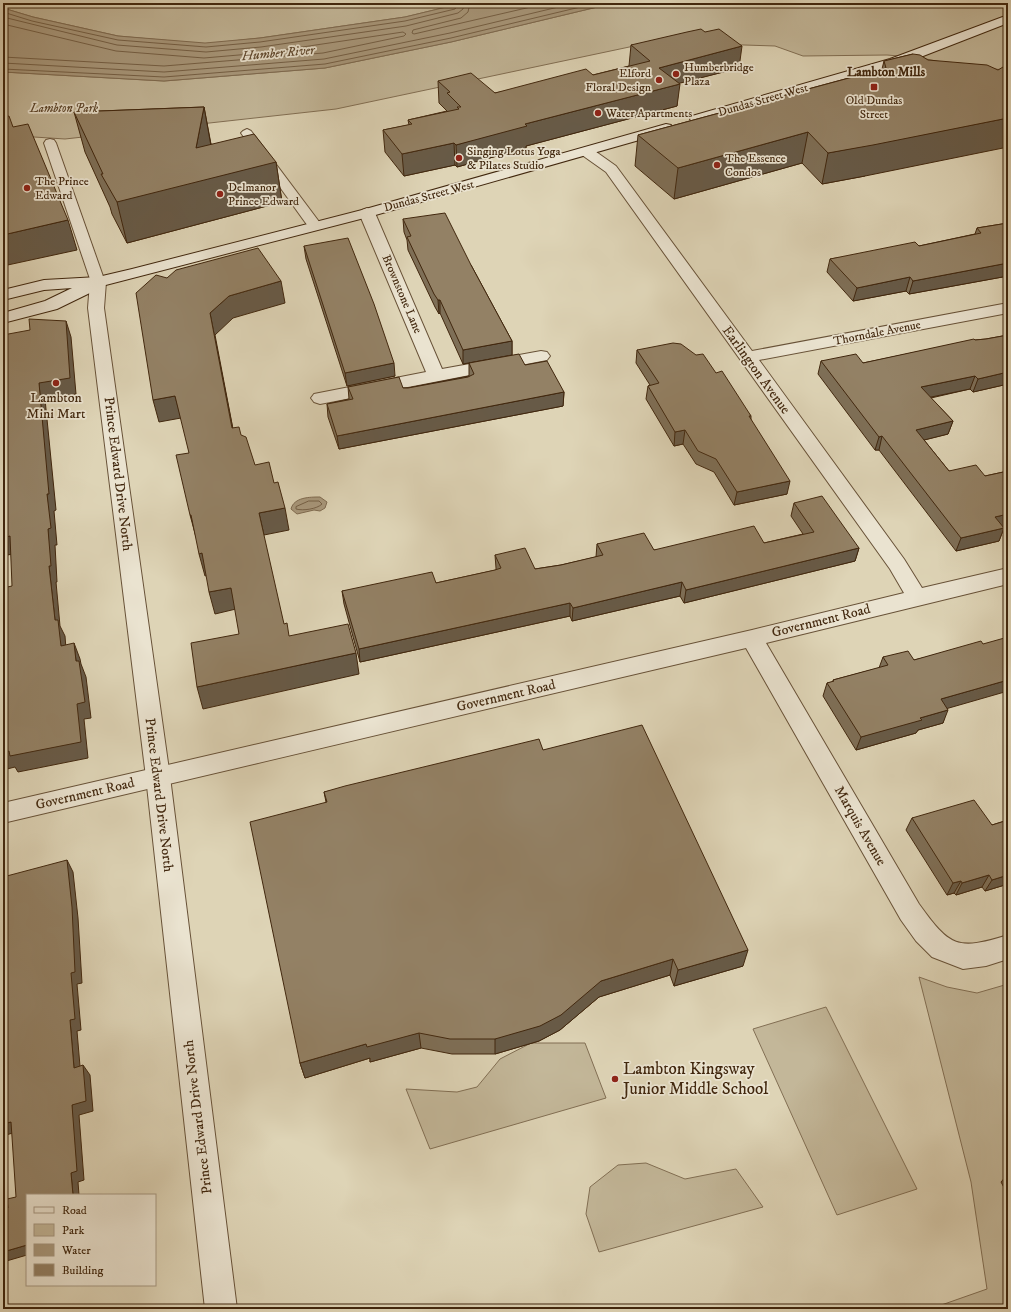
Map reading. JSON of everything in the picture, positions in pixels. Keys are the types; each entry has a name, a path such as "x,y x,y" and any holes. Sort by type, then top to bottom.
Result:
{"street":[{"name":"Dundas Street West","path":"3,295 44,285 98,282 367,213 587,152 895,62 1008,19"},
{"path":"895,62 909,68"},
{"name":"Earlington Avenue","path":"587,152 611,169 897,564 917,597"},
{"name":"Brownstone Lane","path":"367,213 436,375"},
{"name":"Dundas Street West","path":"3,318 52,305 98,282"},
{"name":"Prince Edward Drive North","path":"98,282 96,308 158,777 220,1309"},
{"name":"Thorndale Avenue","path":"746,357 1008,308"},
{"path":"320,398 541,356"},
{"name":"Government Road","path":"3,813 752,638 1008,576"},
{"name":"Marquis Avenue","path":"752,638 910,912 925,933 941,948 963,957 986,954 1008,947"}],"lane":[{"path":"247,133 315,226"},
{"path":"50,143 98,282"}],"green space":[{"path":"3,3 463,3 405,17 260,38 205,44 118,36 33,17 3,8"},
{"name":"Lambton Park","path":"614,3 1008,3 1008,70 963,67 922,58 887,55 803,56 775,46 653,42 336,109 65,139 3,135 3,72 164,81 325,68 451,42"},
{"path":"919,977 947,987 977,993 1008,984 1008,1309 930,1309 987,1289 971,1182"},
{"path":"826,1007 917,1189 837,1215 753,1029"},
{"path":"531,1043 585,1043 606,1098 430,1149 406,1089 457,1092 477,1087 500,1059"},
{"path":"646,1163 685,1179 736,1169 763,1207 599,1252 586,1214 590,1187 618,1165"}],"water":[{"name":"Humber River","path":"463,3 614,3 451,42 325,68 164,81 3,72 3,8 33,17 118,36 205,43 260,38 405,17"},
{"path":"320,497 327,502 325,508 320,511 314,510 297,514 291,509 295,502 303,498"}],"building":[{"path":"701,29 705,32 719,29 742,46 659,68 680,84 525,124 527,126 456,145 454,143 402,154 383,130 412,124 408,120 459,109 457,107 461,107 447,93 450,92 438,81 471,73 495,93 586,69 593,75 650,61 631,45"},
{"path":"913,54 920,55 928,60 987,65 998,70 1003,67 1008,69 1008,118 828,153 808,132 678,168 638,135 886,68 884,61"},
{"path":"204,107 196,148 254,134 276,162 117,202 101,174 103,174 74,112"},
{"name":"The Prince Edward","path":"9,116 13,127 28,124 68,220 3,235 3,117"},
{"path":"445,213 512,341 463,350 440,300 438,300 434,294 407,237 411,236 403,219"},
{"path":"1008,223 1008,263 913,281 910,277 857,288 830,259 915,242 919,246 981,233 977,228"},
{"path":"348,238 374,304 394,363 345,373 304,246"},
{"path":"258,248 281,281 229,296 210,313 232,428 239,427 241,435 246,437 255,465 269,462 274,483 278,482 285,508 259,513 284,624 287,623 289,636 348,624 356,653 197,687 191,643 239,634 231,588 209,592 202,553 199,554 176,455 189,453 175,396 153,400 136,293 156,275 167,278 176,270"},
{"path":"29,319 66,321 70,378 39,383 49,494 47,494 51,528 48,529 51,566 49,566 55,620 58,620 61,646 74,643 76,661 79,661 85,702 77,704 81,742 10,756 9,751 3,753 3,728 5,728 3,699 3,588 12,586 10,536 3,538 3,335 30,330"},
{"path":"1008,335 1008,372 978,379 975,376 921,387 953,421 916,430 949,471 976,465 985,476 1008,471 1008,514 995,517 1004,528 961,538 882,436 879,437 821,361 856,354 863,363 974,339 986,339"},
{"path":"673,343 681,344 696,355 703,354 716,373 722,371 790,481 737,492 716,459 698,451 685,430 675,432 648,386 659,383 637,350"},
{"path":"519,354 525,365 547,361 564,392 337,436 327,404 353,399 348,387 399,377 403,388 408,388 468,377 474,374 469,363"},
{"path":"822,496 859,548 686,590 682,582 573,608 570,603 359,649 342,591 432,572 436,583 495,570 501,568 495,555 525,548 535,569 561,565 603,555 597,544 644,533 654,550 754,526 764,543 814,532 794,503"},
{"path":"1008,637 1008,680 941,699 948,710 920,718 922,720 861,737 827,683 888,665 883,657 908,651 914,660 981,641 983,644"},
{"path":"642,725 748,950 678,970 673,959 601,981 561,1015 540,1026 495,1039 450,1039 419,1033 367,1047 366,1044 300,1063 250,822 327,802 324,792 345,786 539,739 543,750"},
{"path":"974,800 992,825 1008,820 1008,875 992,880 989,875 962,883 961,881 953,883 912,818"},
{"path":"67,860 72,907 75,972 71,973 75,1019 70,1020 74,1068 83,1065 86,1101 72,1105 77,1171 71,1173 73,1194 26,1194 26,1245 3,1252 3,1210 8,1208 7,1199 16,1197 11,1122 3,1124 3,877"}],"place":[{"name":"Humberbridge Plaza","path":"676,74"},
{"name":"Elford Floral Design","path":"659,80"},
{"name":"Old Dundas Street","path":"874,87"},
{"name":"Water Apartments","path":"598,113"},
{"name":"Singing Lotus Yoga & Pilates Studio","path":"459,158"},
{"name":"The Essence Condos","path":"717,165"},
{"name":"The Prince Edward","path":"27,188"},
{"name":"Delmanor Prince Edward","path":"220,194"},
{"name":"Lambton Mini Mart","path":"56,383"},
{"name":"Lambton Kingsway Junior Middle School","path":"615,1079"}],"district":[{"name":"Lambton Mills","path":"886,72"}]}
